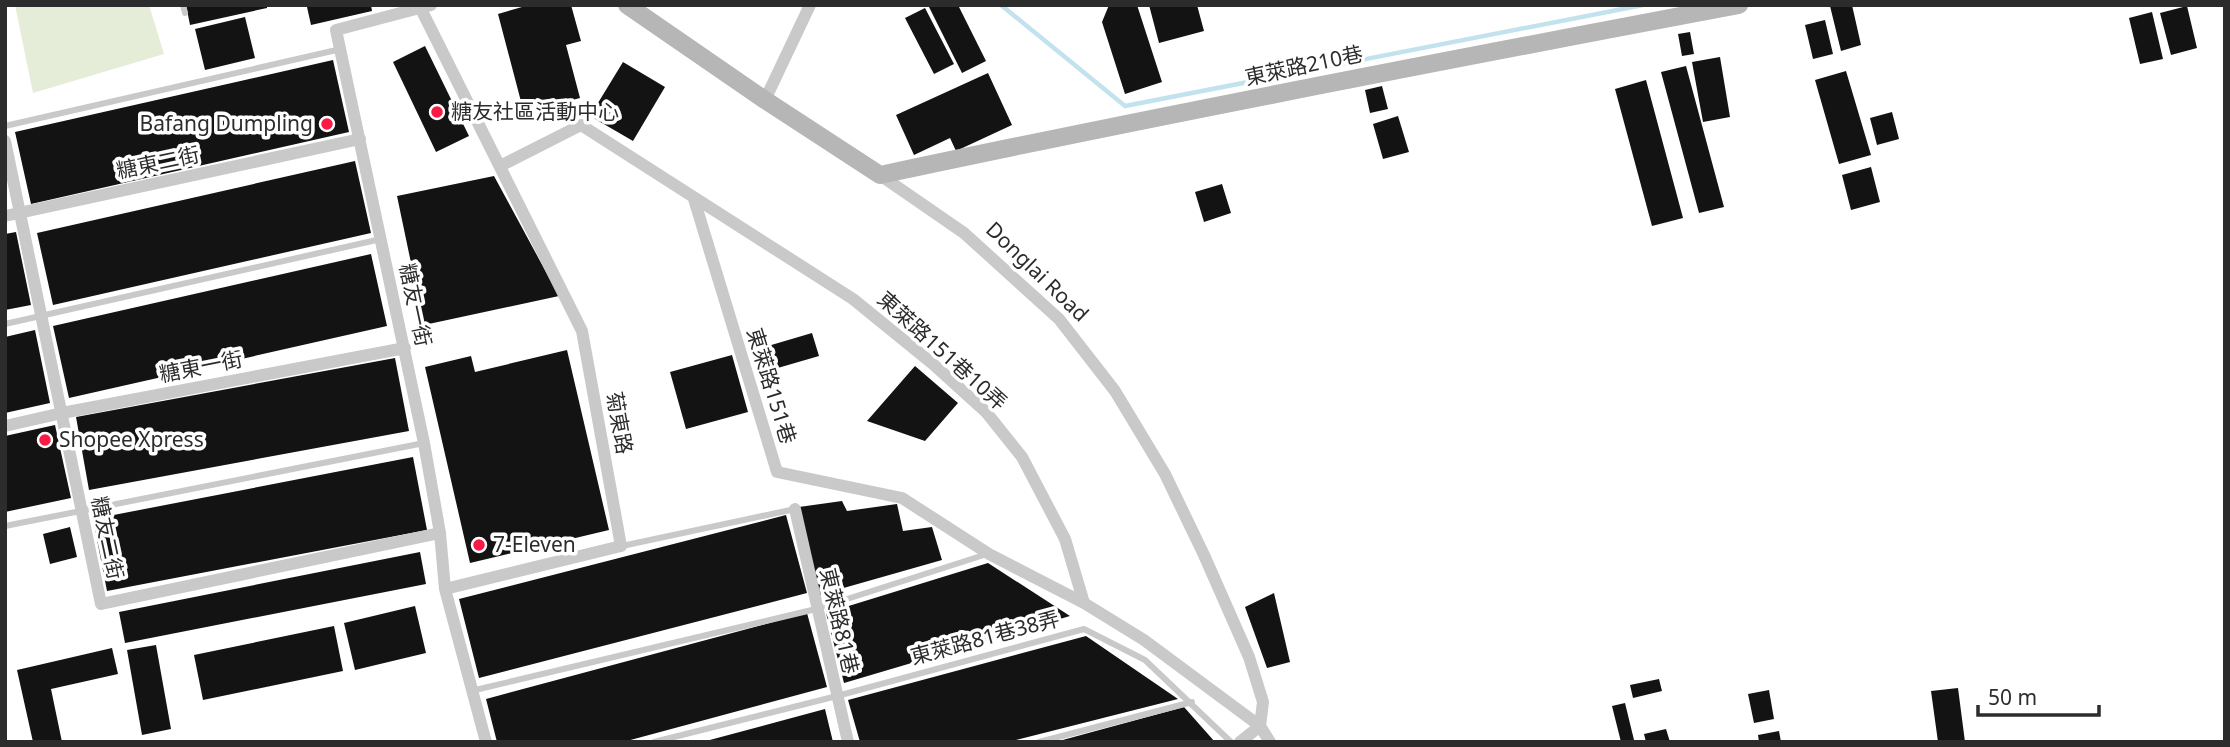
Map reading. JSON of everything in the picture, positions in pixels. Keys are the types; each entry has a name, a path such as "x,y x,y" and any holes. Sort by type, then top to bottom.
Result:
{"street":[{"name":"Donglai Road","path":"627,5 964,233 1059,319 1115,391 1165,474 1249,657 1263,702 1260,726"},
{"path":"765,100 810,5"},
{"name":"東萊路210巷","path":"880,175 1385,72 1740,5"},
{"name":"糖友一街","path":"424,6 337,30 424,443 440,533 445,589"},
{"name":"菊東路","path":"424,6 582,331 621,546"},
{"path":"500,166 581,125 694,199"},
{"name":"糖東二街","path":"5,216 360,139"},
{"name":"糖友二街","path":"5,141 101,604 440,533"},
{"name":"東萊路151巷","path":"694,199 777,471 902,498 989,554 1084,603 1144,640 1260,726"},
{"name":"東萊路151巷10弄","path":"694,199 853,299 933,364 986,412 1022,457 1065,539 1084,603"},
{"name":"糖東一街","path":"5,426 405,348"},
{"name":"東萊路81巷","path":"795,509 848,742"},
{"path":"486,742 445,589 621,546"},
{"path":"1240,742 1260,726 1270,742"}],"lane":[{"path":"5,126 341,49"},
{"path":"5,324 382,239"},
{"path":"5,526 424,443"},
{"path":"621,546 795,509"},
{"path":"471,691 816,609 989,554"},
{"name":"東萊路81巷38弄","path":"654,742 1084,629 1145,660 1231,742"},
{"path":"1039,742 1192,702"}],"green space":[{"path":"15,5 149,5 164,54 33,93"}],"building":[{"path":"186,5 267,5 267,8 190,25"},
{"path":"371,5 372,11 311,25 307,7"},
{"path":"529,5 571,5 581,41 566,45 580,98 524,113 498,14"},
{"path":"928,5 958,5 986,61 962,73"},
{"path":"1109,5 1137,5 1162,82 1125,94 1102,22"},
{"path":"1149,5 1197,5 1204,31 1159,43"},
{"path":"1852,5 1861,45 1841,51 1830,6"},
{"path":"2187,6 2197,48 2171,55 2160,13"},
{"path":"925,8 954,64 934,74 905,18"},
{"path":"2152,12 2163,59 2140,64 2129,18"},
{"path":"245,17 255,58 205,70 195,29"},
{"path":"1825,20 1833,54 1813,59 1805,25"},
{"path":"1690,32 1694,54 1682,56 1678,34"},
{"name":"糖友社區活動中心","path":"425,46 469,136 436,152 393,62"},
{"path":"1720,57 1730,117 1703,122 1692,62"},
{"path":"333,60 349,132 31,204 15,132"},
{"path":"623,62 665,87 633,141 590,116"},
{"path":"1686,66 1724,207 1699,213 1661,72"},
{"path":"1846,71 1871,155 1839,164 1815,80"},
{"path":"988,73 1012,125 956,151 950,138 914,155 896,115"},
{"path":"1646,80 1683,218 1652,226 1615,89"},
{"path":"1382,86 1388,109 1370,113 1365,90"},
{"path":"1892,112 1899,139 1877,145 1870,118"},
{"path":"1398,116 1409,152 1383,159 1373,124"},
{"path":"355,161 371,233 53,305 37,233"},
{"path":"1871,167 1880,202 1851,210 1842,175"},
{"path":"494,176 559,296 424,325 397,196"},
{"path":"1222,184 1231,213 1204,222 1195,192"},
{"path":"16,232 31,305 5,310 5,234"},
{"path":"371,254 387,326 69,398 53,326"},
{"path":"35,330 50,403 5,413 5,337"},
{"path":"812,333 819,356 764,372 758,349"},
{"path":"567,350 609,530 470,563 425,367 471,356 475,372"},
{"path":"732,355 748,412 686,429 670,372"},
{"path":"395,358 409,431 89,490 76,417"},
{"path":"915,366 958,403 925,441 867,421"},
{"path":"55,425 71,498 5,512 5,436"},
{"path":"413,457 427,530 107,591 93,519"},
{"path":"842,501 847,511 897,504 903,531 932,527 942,560 819,595 799,507"},
{"path":"786,515 807,593 479,678 459,599"},
{"path":"70,527 77,557 50,564 43,534"},
{"path":"420,552 426,584 125,643 119,612"},
{"path":"988,563 1070,616 844,683 826,613"},
{"path":"1274,593 1290,662 1267,668 1245,607"},
{"path":"415,606 426,653 355,670 344,623"},
{"path":"807,613 827,687 623,742 497,742 486,699"},
{"path":"334,626 343,671 203,700 194,655"},
{"path":"1086,636 1178,699 1008,742 860,742 848,700"},
{"path":"156,645 171,729 142,735 127,650"},
{"path":"112,648 118,674 51,689 62,742 33,742 17,670"},
{"path":"1659,679 1662,691 1633,698 1630,685"},
{"path":"1958,688 1965,742 1938,742 1931,691"},
{"path":"1769,690 1774,719 1754,723 1748,694"},
{"path":"1625,703 1634,740 1621,742 1612,706"},
{"path":"1184,707 1215,742 1059,742 1059,741"},
{"path":"825,709 833,742 706,742 706,741"},
{"path":"1666,729 1670,742 1646,742 1644,734"},
{"path":"1779,731 1781,742 1759,742 1758,735"}],"waterway":[{"path":"1001,5 1125,106 1643,5"}],"place":[{"name":"糖友社區活動中心","path":"437,112"},
{"name":"Bafang Dumpling","path":"327,124"},
{"name":"Shopee Xpress","path":"45,440"},
{"name":"7-Eleven","path":"479,545"}]}
